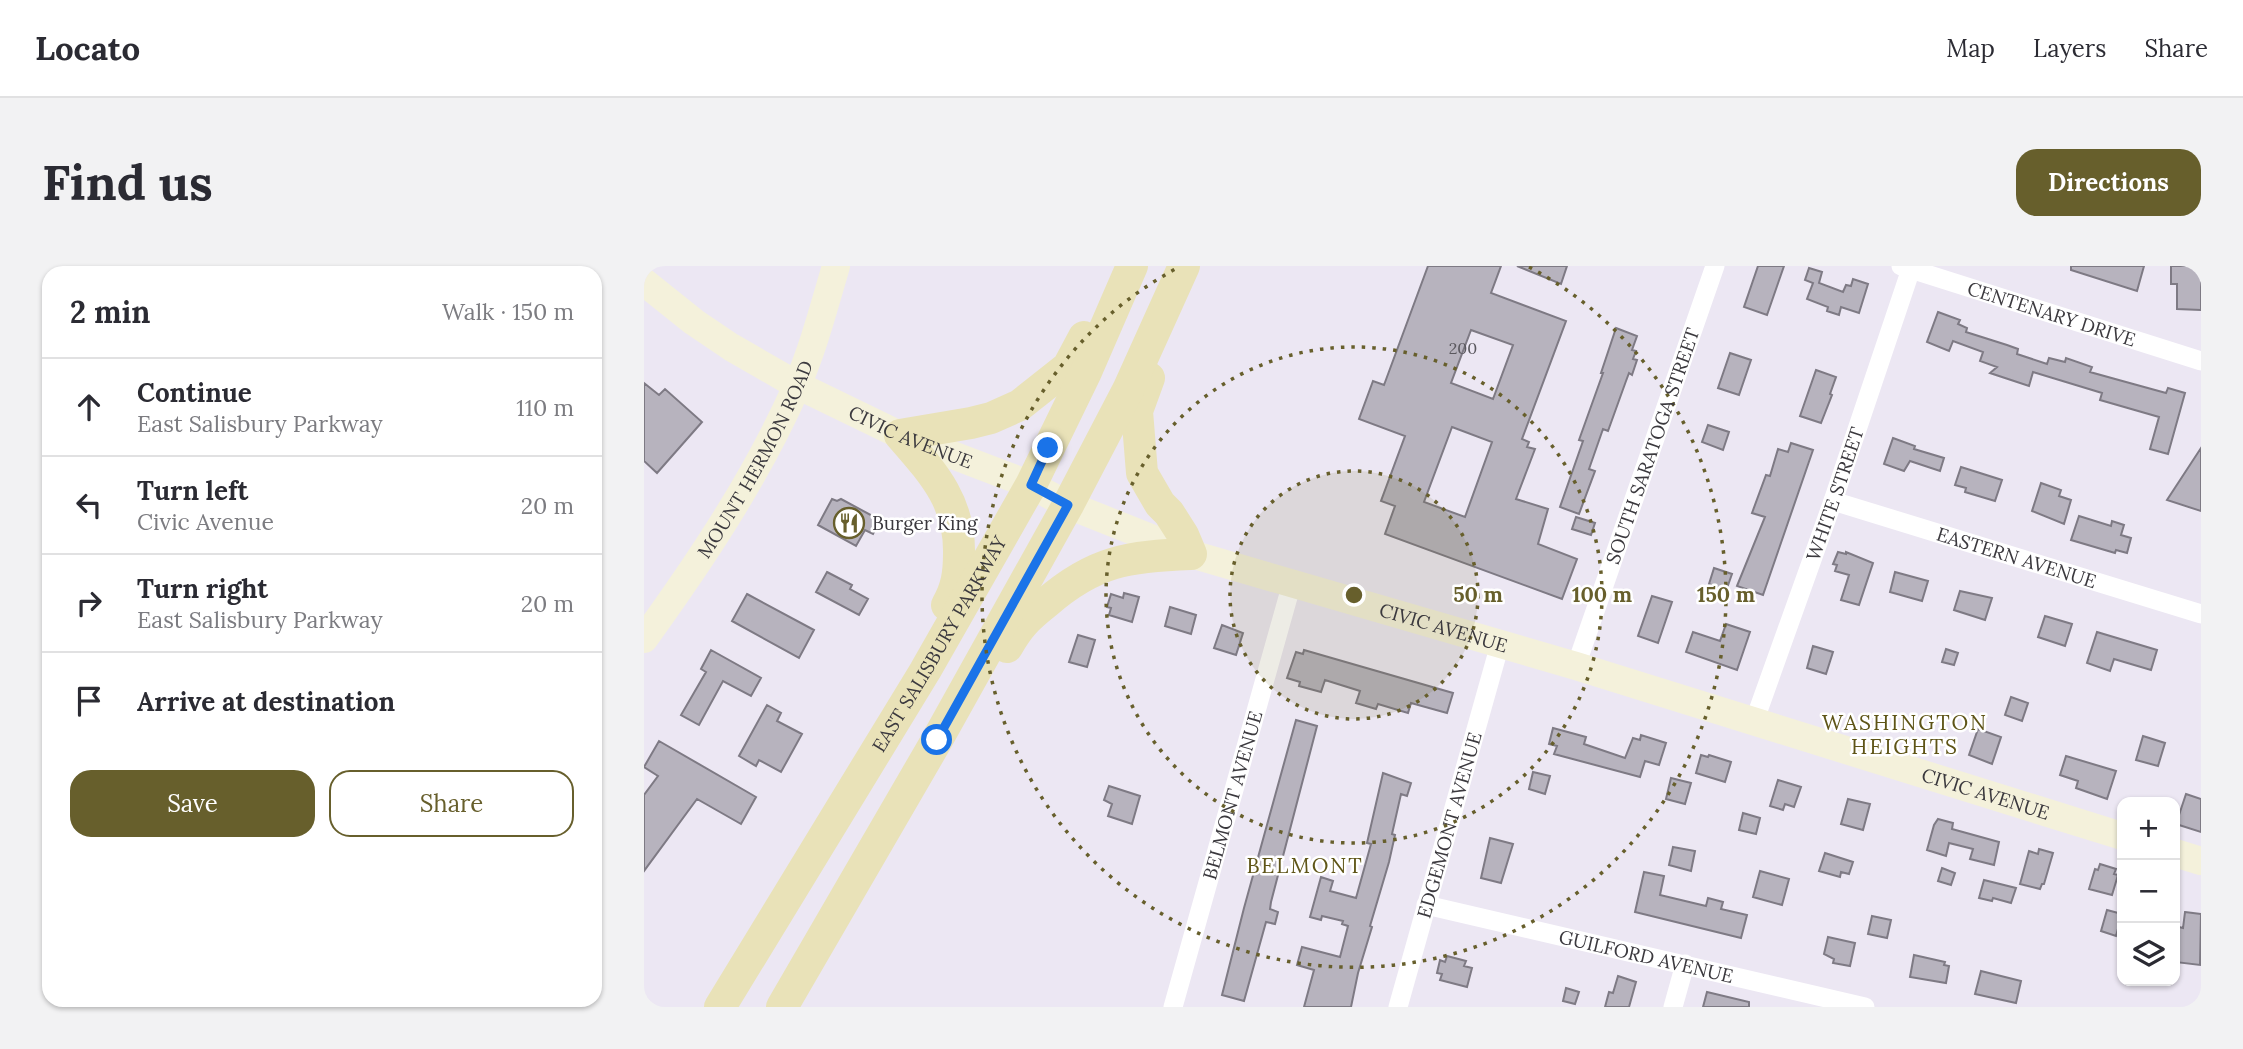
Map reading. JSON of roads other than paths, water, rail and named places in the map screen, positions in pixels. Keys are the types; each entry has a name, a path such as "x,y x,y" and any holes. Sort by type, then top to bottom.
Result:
{"main road":[{"path":"900,435 991,418 1020,405 1046,387 1068,367 1116,266"},
{"name":"EAST SALISBURY PARKWAY","path":"720,1007 925,671 1031,485 1086,372 1132,266"},
{"path":"782,1007 1068,505 1128,390 1184,266"},
{"path":"857,879 943,757 1020,625 1066,585 1094,569 1138,558 1191,554 1183,535 1142,473 1137,411 1153,368 1185,299 1191,266"},
{"path":"845,803 873,730 956,590 959,545 955,514 936,477 900,435"}],"street":[{"name":"MOUNT HERMON ROAD","path":"644,639 684,583 755,469 797,386 836,266"},
{"name":"SOUTH SARATOGA STREET","path":"1576,666 1715,266"},
{"name":"CENTENARY DRIVE","path":"1908,267 2201,361"},
{"name":"WHITE STREET","path":"1754,722 1833,501 1908,267"},
{"name":"CIVIC AVENUE","path":"644,282 703,328 797,386 900,435 1031,485 1068,505 1191,554 1576,666 2117,834"},
{"name":"EASTERN AVENUE","path":"1833,501 2201,614"},
{"name":"BELMONT AVENUE","path":"1173,1007 1292,583"},
{"name":"EDGEMONT AVENUE","path":"1398,1007 1500,643"},
{"path":"2180,855 2201,861"},
{"name":"GUILFORD AVENUE","path":"1426,905 1865,1007"},
{"path":"1673,1007 1685,964"}],"place":[{"name":"Burger King","path":"849,523"}],"district":[{"name":"WASHINGTON HEIGHTS","path":"1905,735"},
{"name":"BELMONT","path":"1305,866"}]}
